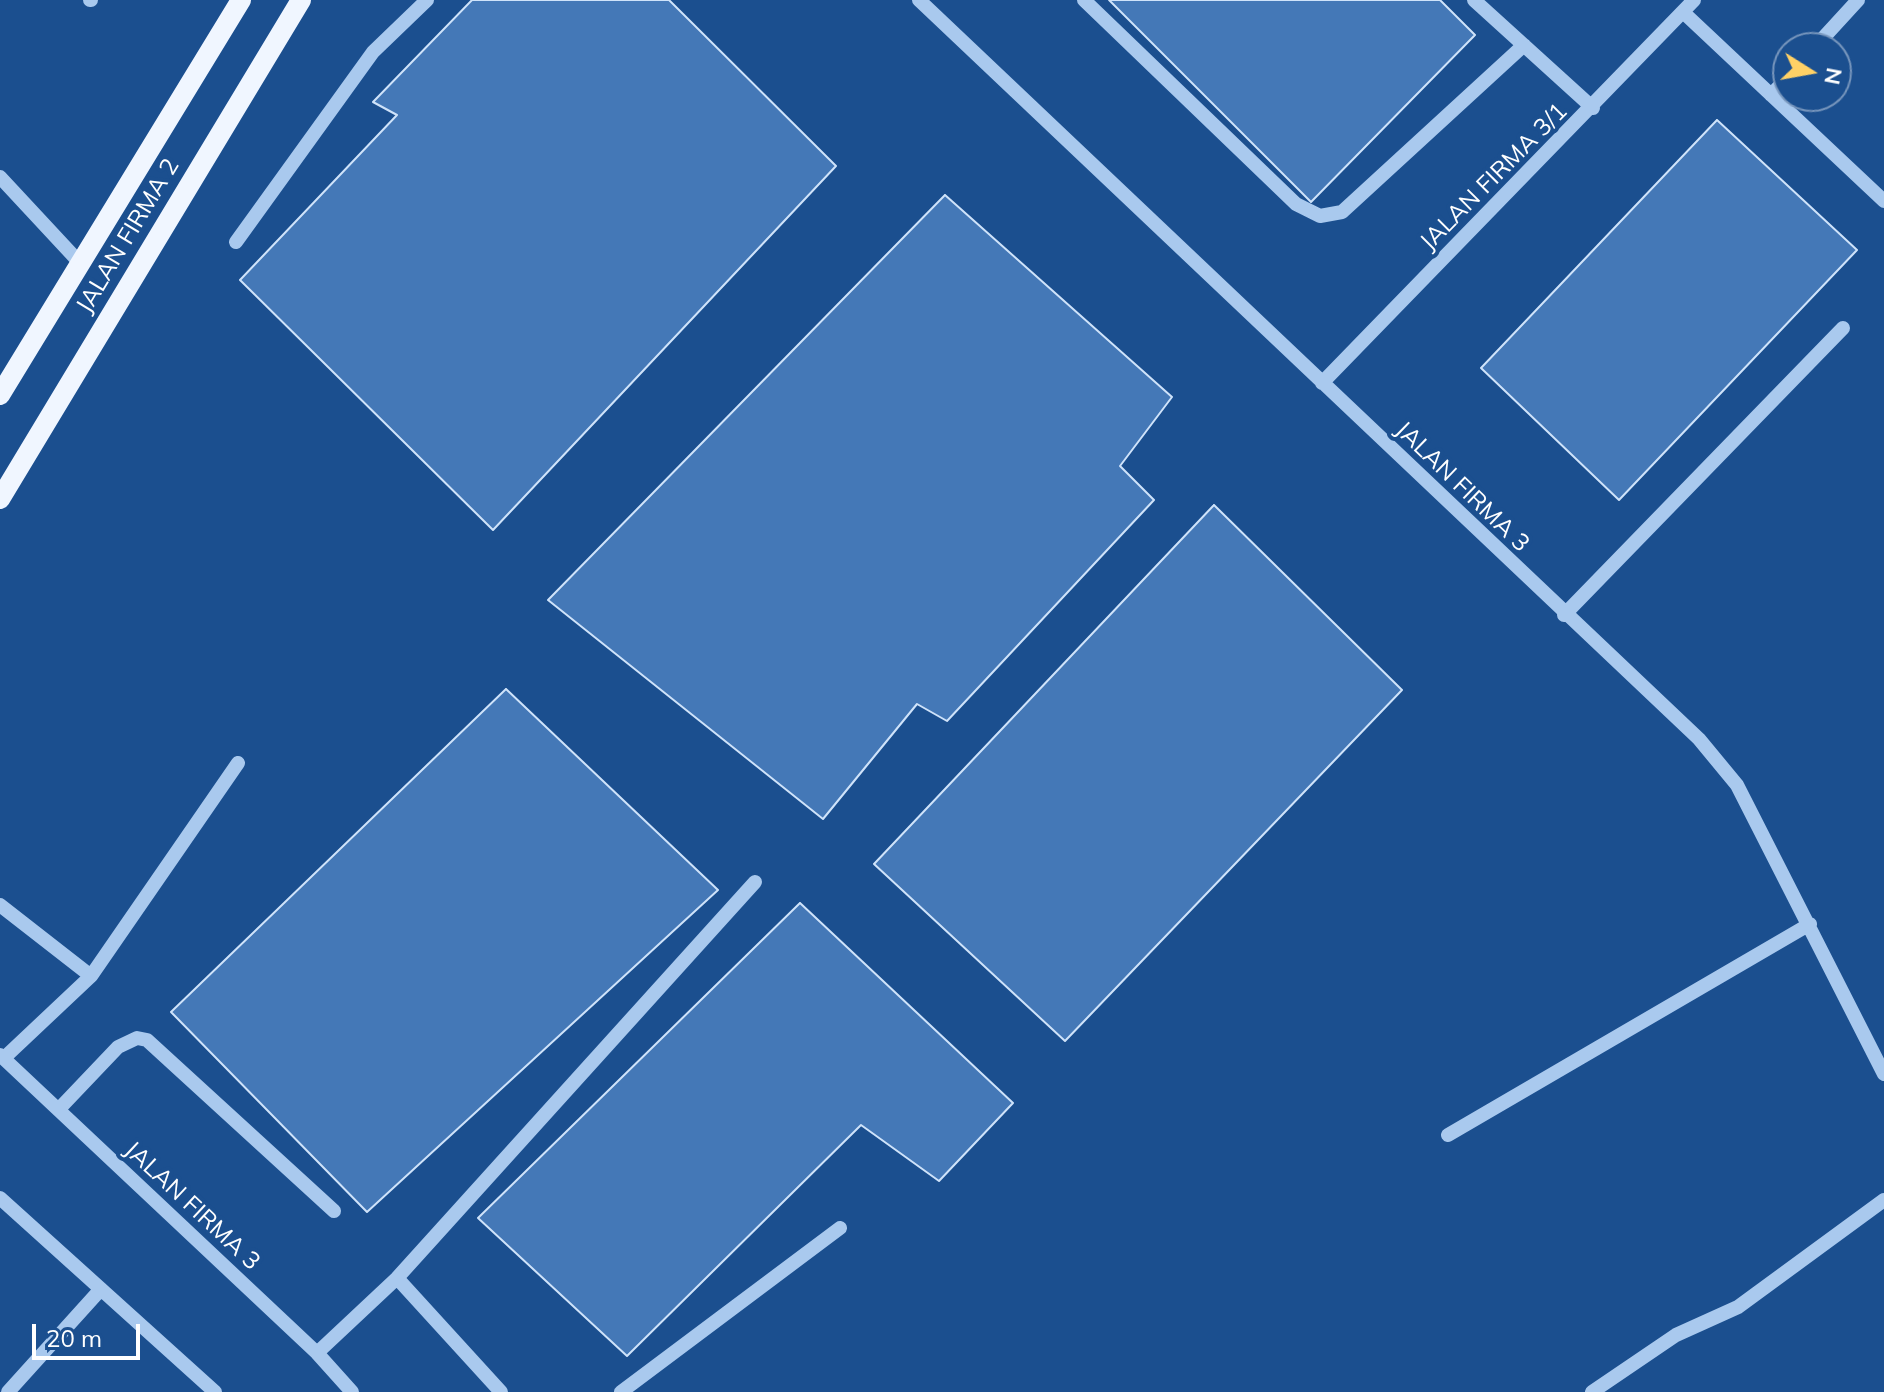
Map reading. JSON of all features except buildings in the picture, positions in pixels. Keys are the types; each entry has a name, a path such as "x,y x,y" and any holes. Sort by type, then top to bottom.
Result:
{"main road":[{"name":"JALAN FIRMA 2","path":"0,395 241,0"},
{"name":"JALAN FIRMA 2","path":"0,499 301,0"}],"street":[{"path":"236,242 373,52 427,0"},
{"name":"JALAN FIRMA 3","path":"919,0 1564,615 1699,739 1737,785 1884,1074"},
{"path":"1084,0 1296,204 1320,216 1342,212 1524,45"},
{"path":"1474,0 1593,108"},
{"name":"JALAN FIRMA 3/1","path":"1322,383 1593,108 1694,0"},
{"path":"1829,32 1858,0"},
{"path":"1683,12 1884,201"},
{"path":"0,177 80,263"},
{"path":"1564,615 1843,328"},
{"path":"2,1057 91,976 238,763"},
{"path":"317,1353 397,1278 755,882"},
{"path":"0,905 91,976"},
{"path":"1448,1135 1810,924"},
{"path":"59,1109 118,1047 137,1038 147,1040 334,1211"},
{"name":"JALAN FIRMA 3","path":"2,1057 317,1353 352,1392"},
{"path":"0,1198 215,1392"},
{"path":"1592,1392 1676,1335 1738,1307 1884,1200"},
{"path":"621,1392 840,1228"},
{"path":"397,1278 501,1392"},
{"path":"8,1392 101,1289"}]}
